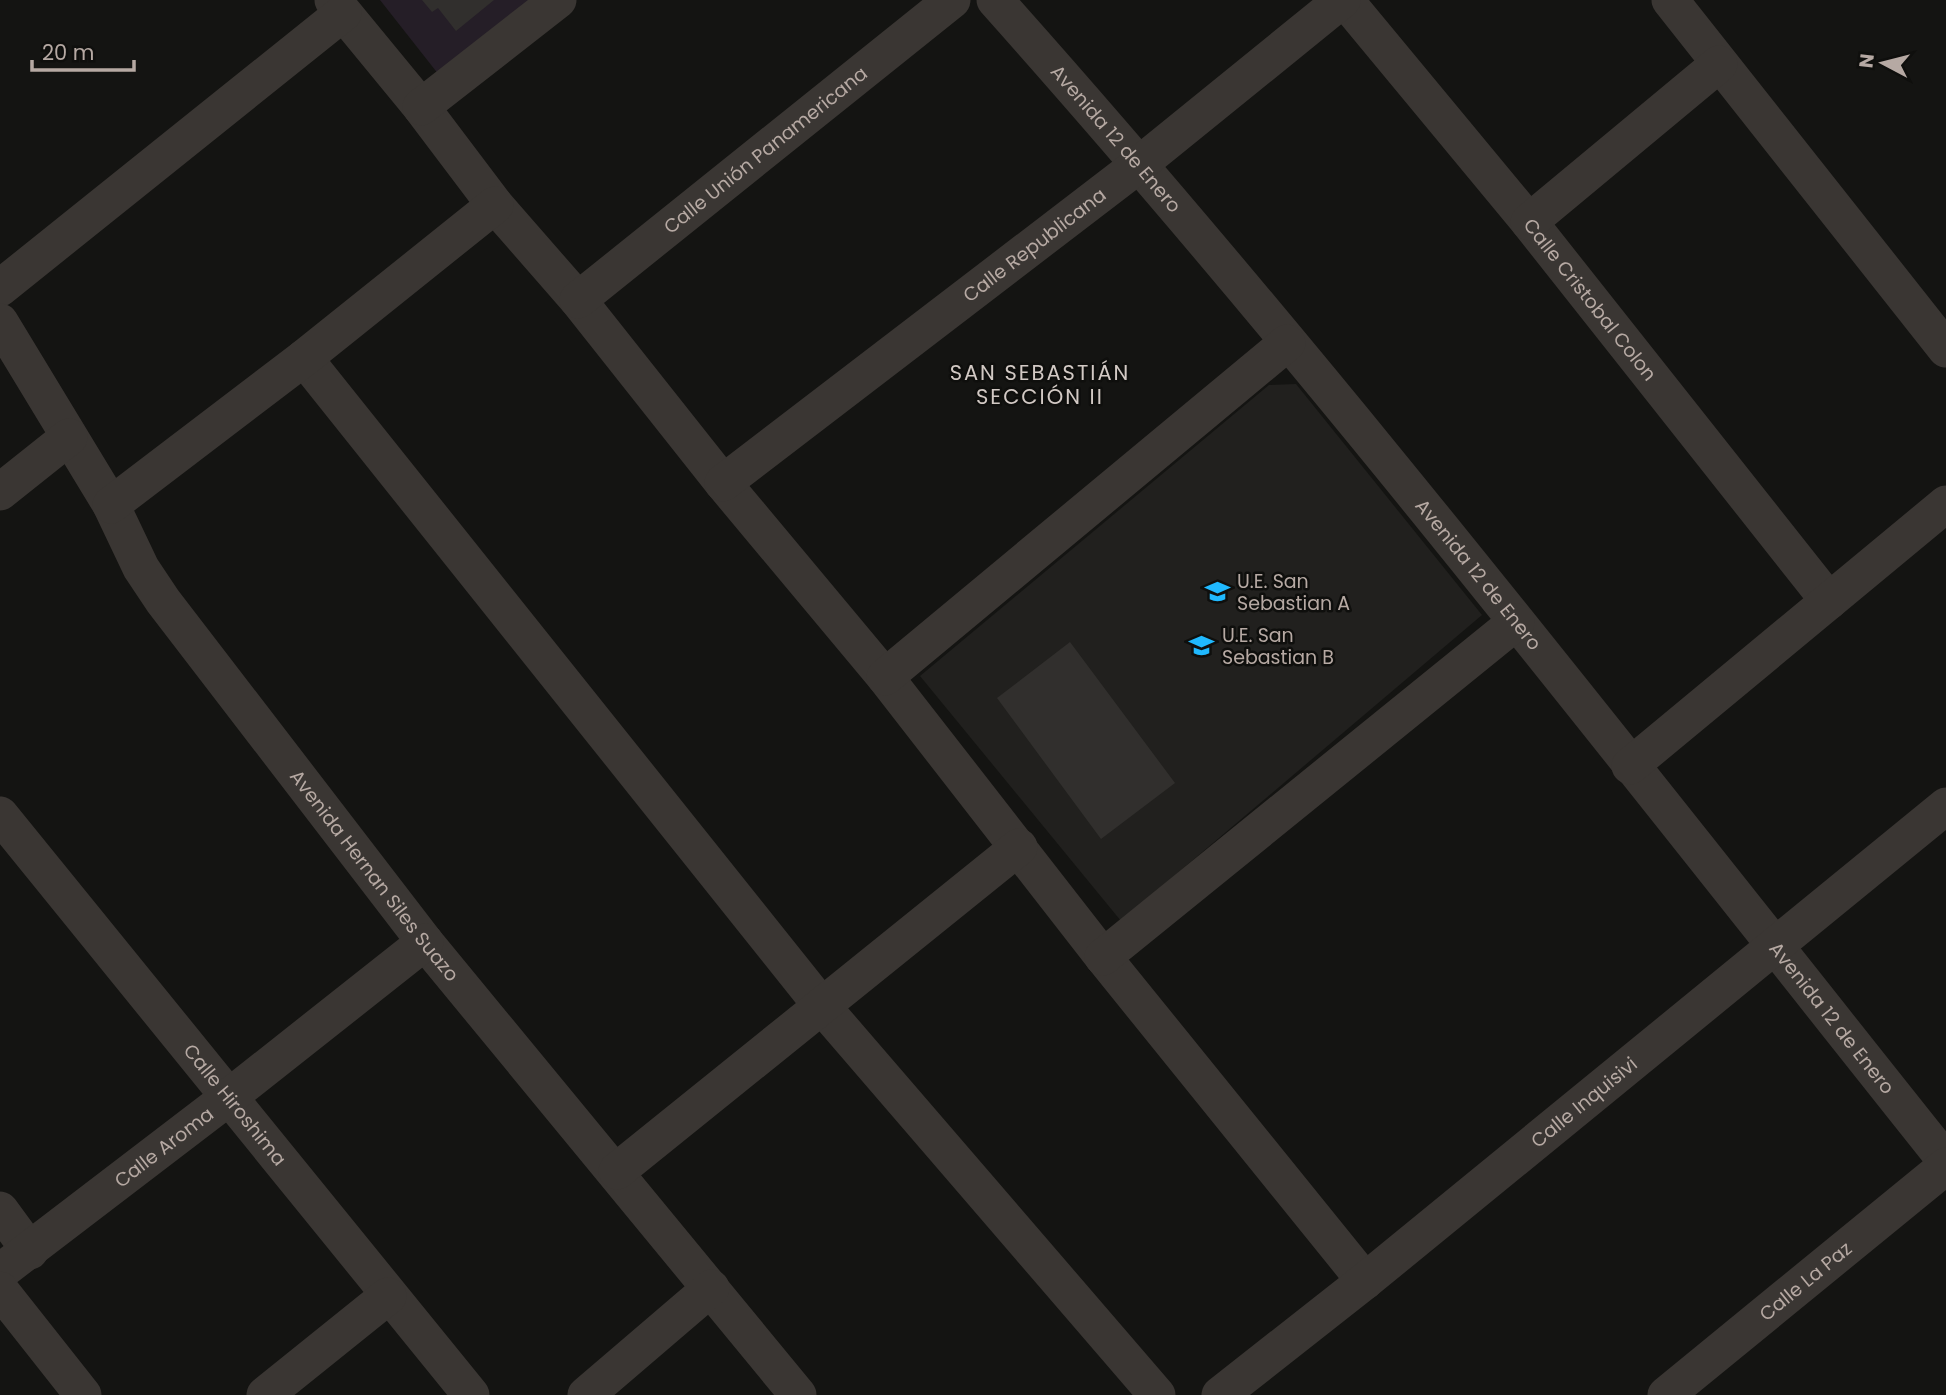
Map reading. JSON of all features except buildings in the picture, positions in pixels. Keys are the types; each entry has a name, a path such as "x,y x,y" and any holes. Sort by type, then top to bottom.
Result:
{"street":[{"path":"421,107 558,0"},
{"name":"Calle Unión Panamericana","path":"579,300 952,0"},
{"name":"Avenida 12 de Enero","path":"995,0 1141,163 1516,622 1946,1163"},
{"name":"Calle Republicana","path":"723,483 1141,163 1344,0"},
{"name":"Calle Cristobal Colon","path":"1344,0 1529,222 1829,601"},
{"path":"1670,0 1946,349"},
{"path":"0,288 338,6 421,107 495,205 579,300 723,483 885,677 1103,957 1365,1281"},
{"path":"1529,222 1719,64"},
{"path":"111,505 304,358 495,205"},
{"name":"Avenida Hernan Siles Suazo","path":"0,322 111,505 141,568 163,601 425,942 617,1171 798,1395"},
{"path":"885,677 1287,343"},
{"path":"304,358 821,1005 1157,1395"},
{"path":"0,492 69,437"},
{"path":"1630,766 1946,504"},
{"path":"1103,957 1516,622"},
{"name":"Calle Inquisivi","path":"1220,1395 1365,1281 1773,944 1946,806"},
{"name":"Calle Hiroshima","path":"0,815 471,1395"},
{"path":"617,1171 1018,847"},
{"name":"Calle Aroma","path":"0,1272 229,1097 425,942"},
{"name":"Calle La Paz","path":"1666,1395 1946,1163"},
{"path":"0,1210 30,1251"},
{"path":"586,1395 711,1288"},
{"path":"0,1290 83,1395"},
{"path":"265,1395 388,1296"}],"shaded area":[{"path":"380,0 533,0 439,75"},
{"path":"1296,384 1482,615 1121,921 920,676 1269,385"}],"place":[{"name":"U.E. San Sebastian A","path":"1217,592"},
{"name":"U.E. San Sebastian B","path":"1202,646"}],"district":[{"name":"SAN SEBASTIÁN SECCIÓN II","path":"1040,384"}]}
